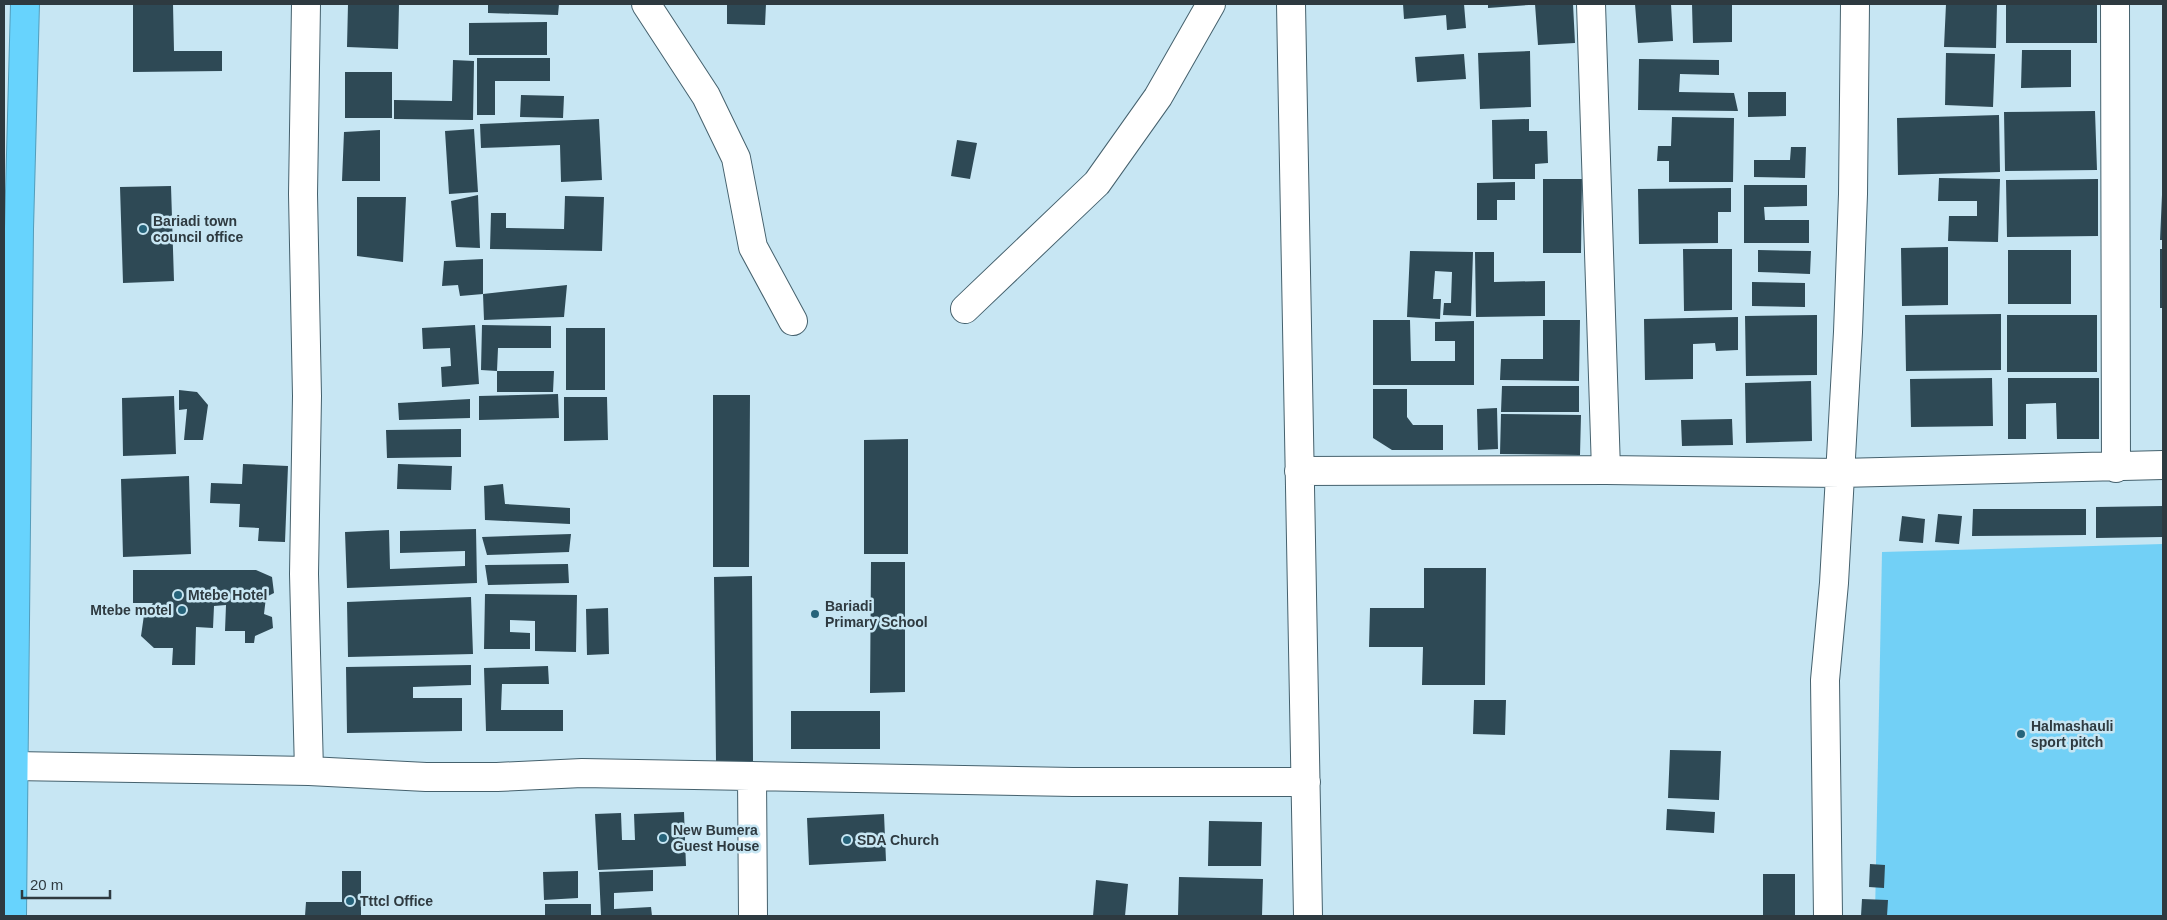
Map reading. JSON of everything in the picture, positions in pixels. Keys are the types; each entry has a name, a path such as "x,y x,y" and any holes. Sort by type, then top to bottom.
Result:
{"highway":[{"path":"12,916 11,230 25,4"}],"street":[{"path":"306,4 303,194 307,396 304,574 309,771"},
{"path":"646,4 706,96 736,158 753,247 793,320"},
{"path":"965,309 1097,183 1158,97 1211,4"},
{"path":"1291,4 1308,916"},
{"path":"1591,4 1606,470"},
{"path":"1828,916 1825,680 1834,583 1848,332 1853,204 1855,4"},
{"path":"2115,4 2116,468"},
{"path":"1299,470 1606,470 1840,473 2163,466"},
{"path":"13,766 309,771 426,777 497,777 582,773 1073,782 1306,782"},
{"path":"752,776 753,916"}],"shaded area":[{"name":"Halmashauli sport pitch","path":"2163,544 2163,916 1875,916 1882,552"}],"building":[{"path":"133,4 173,4 174,51 222,51 222,71 133,72"},
{"path":"348,4 399,4 398,49 347,47"},
{"path":"488,4 559,4 558,15 488,13"},
{"path":"727,4 766,4 765,25 727,24"},
{"path":"1403,4 1464,4 1466,28 1447,30 1446,15 1404,19"},
{"path":"1488,4 1529,4 1529,5 1488,8"},
{"path":"1535,4 1573,4 1575,43 1538,45"},
{"path":"1635,4 1671,4 1673,41 1638,43"},
{"path":"1692,4 1732,4 1732,42 1693,43"},
{"path":"1946,4 1997,4 1996,48 1944,47"},
{"path":"2006,4 2097,4 2097,43 2006,43"},
{"path":"547,22 547,55 469,55 469,23"},
{"path":"2022,50 2071,50 2071,87 2021,88"},
{"path":"1530,51 1531,107 1480,109 1478,53"},
{"path":"1946,53 1995,54 1993,107 1945,105"},
{"path":"1464,54 1466,79 1417,82 1415,57"},
{"path":"477,58 550,58 550,81 495,81 495,115 477,115"},
{"path":"1639,59 1719,60 1719,75 1680,74 1679,92 1734,93 1738,111 1638,110"},
{"path":"453,60 474,61 473,120 394,119 394,100 452,101"},
{"path":"345,72 392,72 392,118 345,118"},
{"path":"1748,92 1786,92 1786,116 1748,117"},
{"path":"521,95 564,96 563,118 520,117"},
{"path":"2095,111 2097,170 2005,171 2004,112"},
{"path":"1999,115 2000,172 1898,175 1897,118"},
{"path":"1672,117 1734,118 1733,182 1669,182 1669,161 1657,161 1658,146 1671,146"},
{"path":"599,119 602,180 561,182 560,145 481,148 480,124"},
{"path":"1529,119 1529,131 1547,131 1548,163 1535,164 1535,179 1493,179 1492,120"},
{"path":"474,129 478,192 449,194 445,131"},
{"path":"380,130 380,181 342,181 344,132"},
{"path":"957,140 977,143 970,179 951,176"},
{"path":"1791,147 1806,147 1805,178 1754,177 1754,160 1790,160"},
{"path":"1939,178 2000,179 1998,242 1948,241 1949,216 1977,216 1977,201 1938,201"},
{"path":"1543,179 1582,179 1581,253 1543,253"},
{"path":"2098,179 2098,236 2007,237 2006,180"},
{"path":"1515,182 1515,200 1497,200 1497,220 1477,220 1477,183"},
{"path":"1744,185 1807,185 1807,206 1764,207 1765,220 1809,220 1809,243 1744,243"},
{"path":"171,186 174,281 123,283 120,187"},
{"path":"1731,188 1731,212 1718,212 1718,243 1639,244 1638,189"},
{"path":"478,195 480,248 456,247 451,201"},
{"path":"2162,195 2163,240 2160,240"},
{"path":"565,196 604,197 602,251 490,249 491,213 506,213 506,228 564,229"},
{"path":"357,197 406,197 403,262 357,256"},
{"path":"1948,247 1948,305 1902,306 1901,248"},
{"path":"1683,249 1732,249 1732,310 1684,311"},
{"path":"2160,249 2163,249 2163,308 2160,308"},
{"path":"1758,250 1811,251 1810,274 1758,272"},
{"path":"2008,250 2071,250 2071,304 2008,304"},
{"path":"1410,251 1473,252 1471,316 1443,315 1444,303 1451,303 1452,272 1435,271 1433,299 1441,299 1440,319 1407,317"},
{"path":"1475,252 1494,252 1494,282 1545,281 1545,316 1476,317"},
{"path":"483,259 483,294 460,296 458,285 442,286 444,261"},
{"path":"1752,282 1805,283 1805,307 1752,306"},
{"path":"567,285 564,317 484,320 483,294"},
{"path":"2001,314 2001,370 1906,371 1905,315"},
{"path":"1817,315 1817,375 1746,376 1745,316"},
{"path":"2007,315 2097,315 2097,372 2007,372"},
{"path":"1738,317 1738,350 1716,351 1715,343 1693,344 1693,379 1645,380 1644,319"},
{"path":"1373,320 1410,320 1411,361 1455,361 1455,341 1435,341 1435,322 1474,321 1474,385 1373,385"},
{"path":"1543,320 1580,320 1579,381 1500,380 1501,359 1543,359"},
{"path":"475,325 479,384 442,387 441,367 451,366 450,348 423,349 422,328"},
{"path":"482,325 551,326 551,348 498,348 497,371 481,370"},
{"path":"566,328 605,328 605,390 566,390"},
{"path":"497,371 554,371 553,392 497,392"},
{"path":"1992,378 1993,426 1911,427 1910,379"},
{"path":"2008,378 2099,378 2099,439 2057,439 2056,403 2026,404 2026,439 2008,439"},
{"path":"1811,381 1812,441 1746,443 1745,383"},
{"path":"1502,386 1579,386 1579,412 1501,412"},
{"path":"1373,389 1407,389 1407,417 1413,425 1443,425 1443,450 1392,450 1373,438"},
{"path":"179,390 197,392 208,405 203,440 184,440 187,409 179,410"},
{"path":"558,394 559,418 479,420 479,396"},
{"path":"713,395 750,395 749,567 713,567"},
{"path":"174,396 176,454 123,456 122,398"},
{"path":"564,397 607,397 608,440 564,441"},
{"path":"470,399 470,418 399,420 398,403"},
{"path":"1497,408 1498,449 1478,450 1477,409"},
{"path":"1501,414 1581,415 1580,455 1500,454"},
{"path":"1732,419 1733,445 1682,446 1681,420"},
{"path":"461,429 461,457 387,458 386,430"},
{"path":"908,439 908,554 864,554 864,440"},
{"path":"243,464 288,466 285,542 258,541 259,528 239,527 240,504 210,503 211,483 242,484"},
{"path":"398,464 452,466 451,490 397,489"},
{"path":"189,476 191,554 123,557 121,479"},
{"path":"503,484 505,504 570,508 570,524 485,520 484,486"},
{"path":"2163,506 2163,537 2096,538 2096,507"},
{"path":"1973,509 2086,509 2086,535 1972,536"},
{"path":"1938,514 1962,516 1959,544 1935,542"},
{"path":"1902,516 1925,519 1923,543 1899,541"},
{"path":"476,529 477,583 347,588 345,532 389,530 390,569 465,566 465,551 400,553 400,531"},
{"path":"571,534 569,552 487,555 482,537"},
{"path":"871,562 905,562 905,692 870,693"},
{"path":"568,564 569,583 488,585 485,565"},
{"path":"1424,568 1486,568 1485,685 1422,685 1423,647 1369,647 1370,608 1424,608"},
{"path":"133,570 256,570 272,577 274,593 266,597 264,614 272,617 273,628 255,636 254,643 245,643 245,631 225,631 226,605 214,606 213,628 196,627 195,665 172,665 173,648 154,648 141,636 144,615 153,603 133,603"},
{"path":"752,576 753,761 716,762 714,577"},
{"path":"485,594 577,595 576,652 535,651 535,621 510,620 510,632 530,633 530,649 484,649"},
{"path":"471,597 473,654 348,657 347,602"},
{"path":"608,608 609,654 587,655 586,609"},
{"path":"471,665 471,685 413,687 413,698 462,698 462,731 347,733 346,667"},
{"path":"548,666 549,684 502,684 501,710 563,710 563,731 486,731 484,668"},
{"path":"1474,700 1506,700 1505,735 1473,734"},
{"path":"791,711 880,711 880,749 791,749"},
{"path":"1670,750 1721,751 1719,800 1668,798"},
{"path":"1667,809 1715,812 1714,833 1666,830"},
{"path":"684,812 686,866 598,870 595,814 621,813 622,840 635,840 634,814"},
{"name":"SDA Church","path":"884,814 886,861 809,865 807,818"},
{"path":"1209,821 1262,822 1261,866 1208,866"},
{"path":"1870,864 1885,865 1884,888 1869,887"},
{"path":"653,870 653,891 614,893 614,909 651,907 652,916 601,916 599,872"},
{"path":"342,871 361,871 361,916 305,916 306,902 342,902"},
{"path":"578,871 578,898 544,900 543,872"},
{"path":"1763,874 1795,874 1795,916 1763,916"},
{"path":"1179,877 1263,879 1262,916 1178,916"},
{"path":"1096,880 1128,884 1125,916 1093,916"},
{"path":"1862,899 1888,900 1887,916 1861,916"},
{"path":"545,904 591,904 591,916 545,916"}],"place":[{"name":"Bariadi town council office","path":"143,229"},
{"name":"Mtebe Hotel","path":"178,595"},
{"name":"Mtebe motel","path":"182,610"},
{"name":"Bariadi Primary School","path":"815,614"},
{"name":"Halmashauli sport pitch","path":"2021,734"},
{"name":"New Bumera Guest House","path":"663,838"},
{"name":"SDA Church","path":"847,840"},
{"name":"Tttcl Office","path":"350,901"}]}
